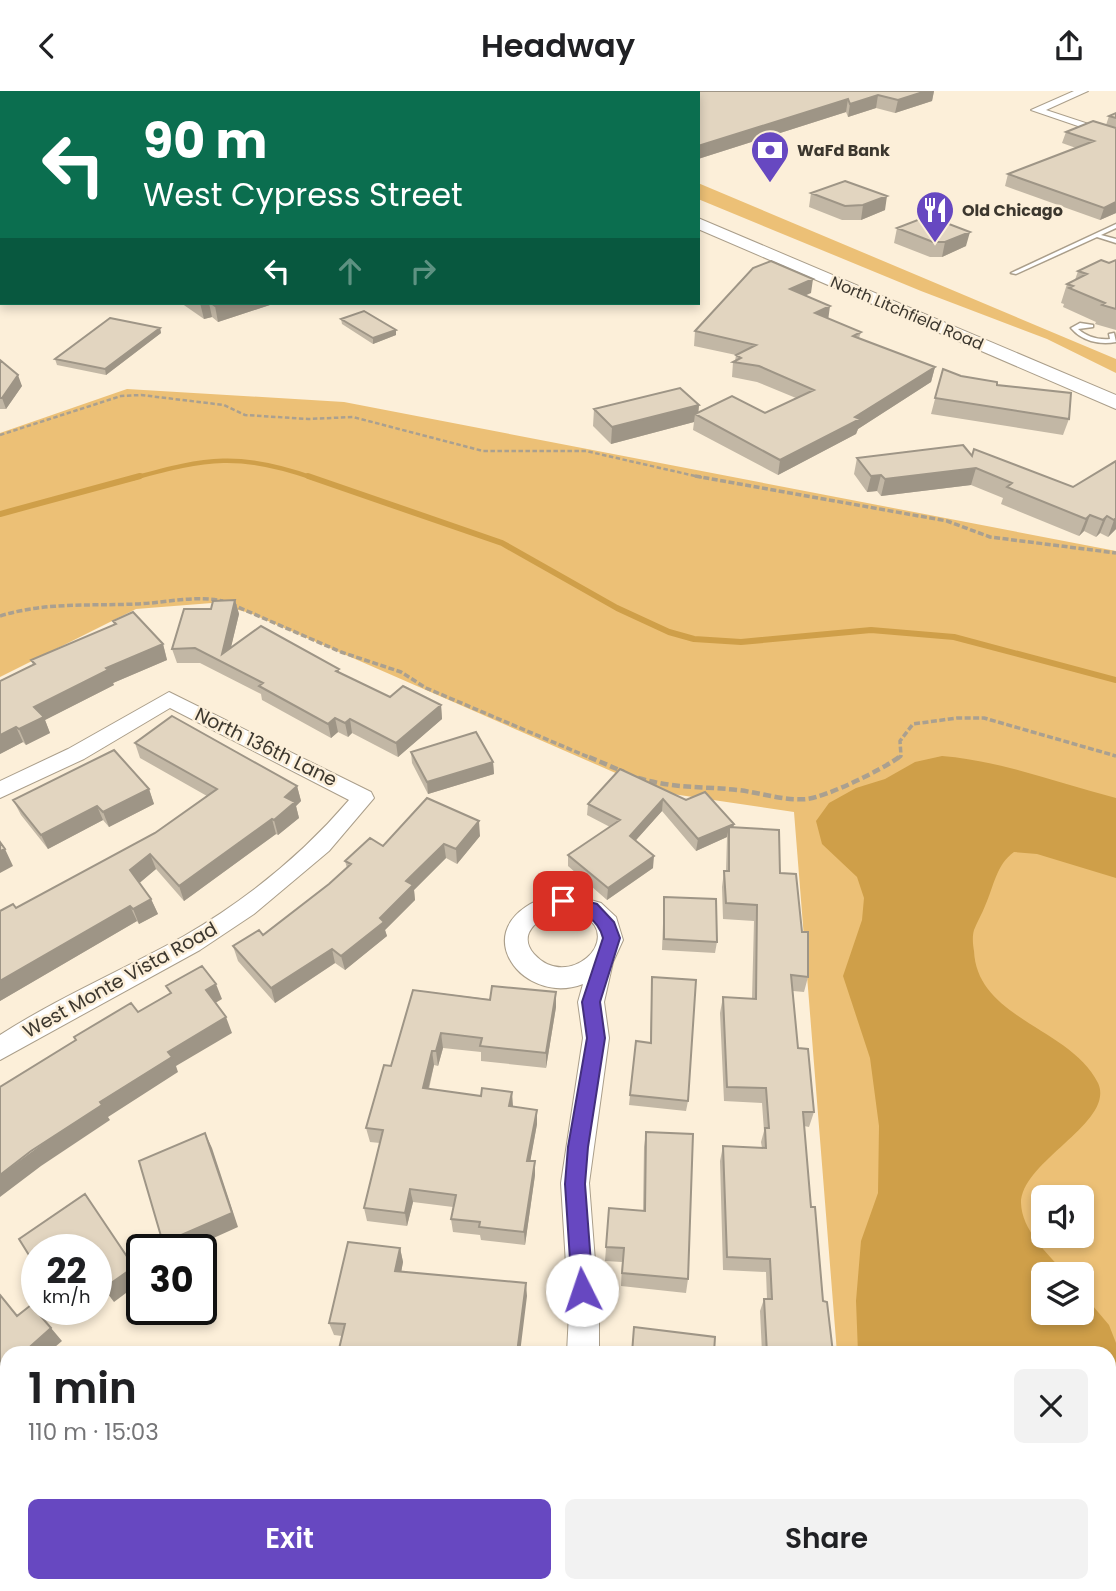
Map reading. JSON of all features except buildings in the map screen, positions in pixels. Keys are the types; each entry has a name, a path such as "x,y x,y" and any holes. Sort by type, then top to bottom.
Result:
{"main road":[{"name":"North Litchfield Road","path":"700,206 834,261"},
{"name":"North Litchfield Road","path":"700,224 1116,403"},
{"name":"North Litchfield Road","path":"915,316 938,306 1092,370"}],"street":[{"path":"1083,91 1035,110 1116,136"},
{"name":"North 136th Lane","path":"0,790 76,754 169,699 363,798"},
{"name":"West Monte Vista Road","path":"0,1049 71,1005 166,957 228,919 286,876 340,827 363,798"},
{"path":"555,977 580,975 601,962 610,950 611,938 602,916 579,903 547,903 522,920 516,932 516,945 521,958 532,968 555,977 591,1002"},
{"path":"583,1346 584,1313 575,1184 578,1147 596,1038 591,1002 601,962"}],"lane":[{"path":"1014,273 1116,226"},
{"path":"1096,235 1116,241"},
{"path":"1091,326 1080,325 1074,328 1077,333 1097,341 1114,341 1112,334"}],"path":[{"path":"0,436 121,396 141,395 224,405 244,415 309,419 353,417 483,451 586,451 699,477 947,521 1001,539 1116,553"},
{"path":"0,616 49,604 134,604 186,598 215,599 255,611 357,658 407,671 426,688 634,776 669,787 739,790 785,799 810,799 888,766 901,756 900,741 913,724 943,719 984,718 1086,751 1116,756"}],"shaded area":[{"path":"700,184 1116,359 1116,373 1047,339 921,291 700,200"},
{"path":"127,389 344,402 1116,551 1116,1346 836,1346 794,812 659,792 250,613 212,603 136,609 0,677 0,433"},
{"path":"942,756 1008,768 1116,798 1116,878 1037,854 1014,852 999,870 973,938 979,974 991,993 1007,1008 1068,1049 1085,1064 1098,1083 1100,1098 1094,1112 1025,1187 1021,1203 1022,1213 1031,1232 1031,1248 1043,1248 1055,1262 1031,1262 1031,1325 1094,1325 1094,1307 1109,1325 1116,1346 858,1346 856,1301 861,1241 878,1193 879,1126 870,1058 843,976 862,920 864,898 857,877 822,844 816,821 829,803 856,788 885,779 915,762"}],"waterway":[{"path":"134,478 182,466 223,461 264,464 313,478"},
{"path":"0,514 140,476"},
{"path":"308,476 502,543 617,608 669,632 694,639 741,642 871,630 954,637 1116,680"}],"place":[{"name":"WaFd Bank","path":"770,184"},
{"name":"Old Chicago","path":"935,244"}],"route":[{"path":"563,901 592,908 602,916 611,938 610,950 601,962 591,1002 596,1038 578,1147 575,1184 582,1290"}]}
